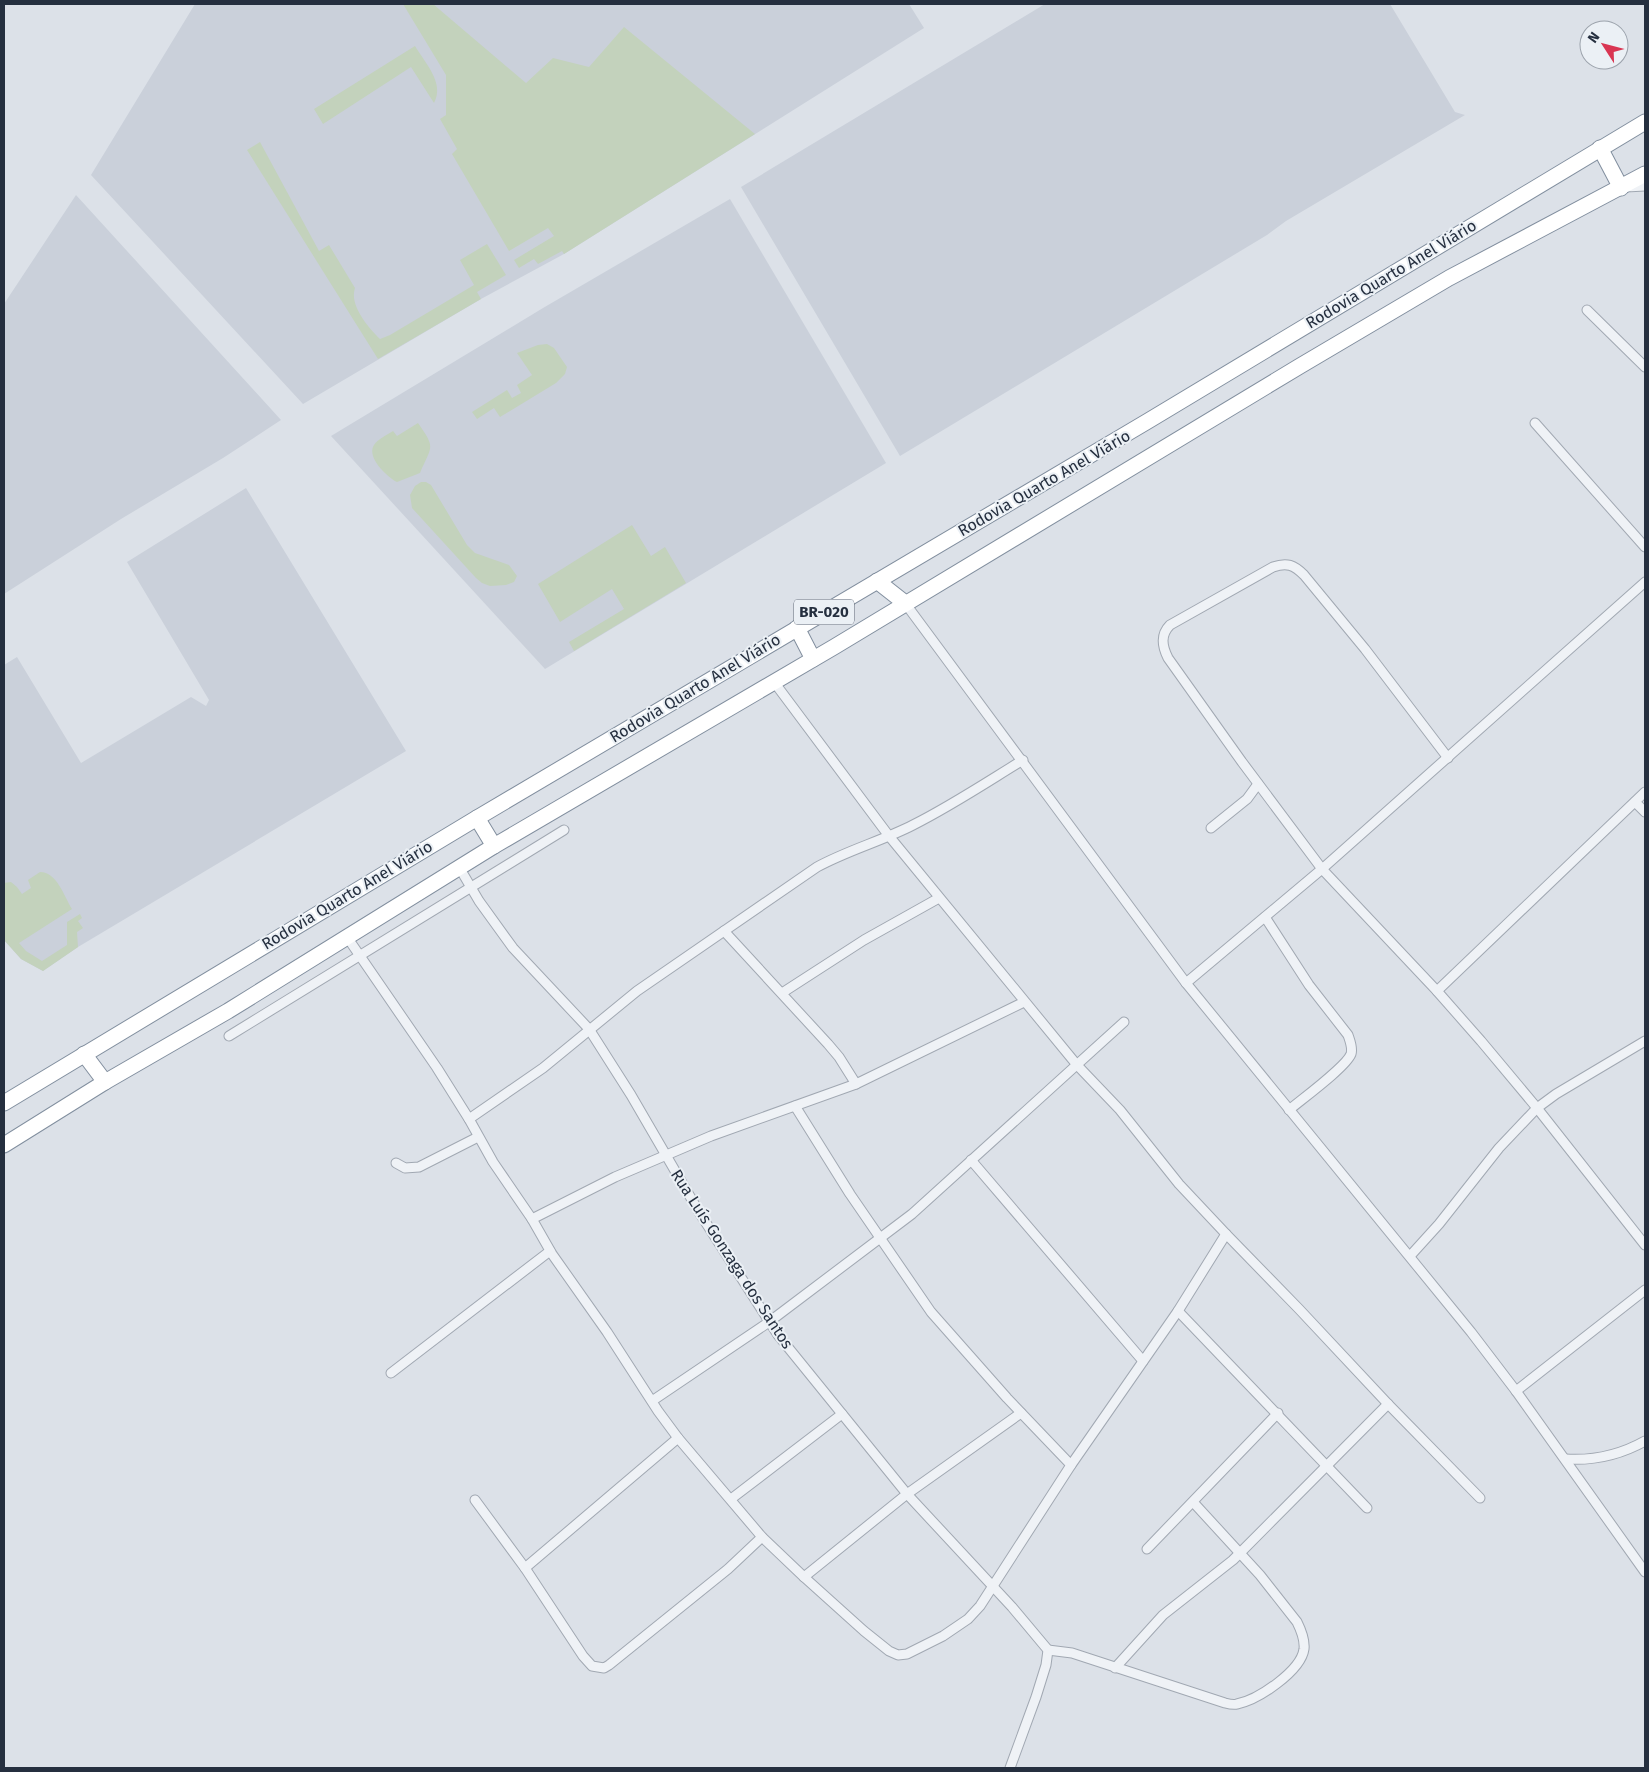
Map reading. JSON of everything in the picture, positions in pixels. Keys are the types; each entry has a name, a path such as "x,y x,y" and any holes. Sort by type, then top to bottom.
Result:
{"highway":[{"name":"Rodovia Quarto Anel Viário","path":"4,1103 477,818 1157,416 1645,122"},
{"path":"1600,148 1621,188"},
{"name":"Rodovia Quarto Anel Viário","path":"4,1145 105,1082 228,1011 494,846 813,659 1449,278 1645,174"},
{"path":"877,581 905,603"},
{"path":"797,628 813,659"},
{"path":"477,818 494,846"},
{"path":"84,1054 105,1082"}],"street":[{"path":"1621,188 1645,186"},
{"path":"1587,310 1645,367"},
{"path":"1535,423 1645,546"},
{"path":"1448,758 1365,649 1295,566 1281,564 1273,567 1170,624 1164,634 1164,650 1168,658 1258,784 1322,869 1437,992 1537,1108 1645,1245"},
{"path":"1186,983 1322,869 1645,582"},
{"path":"905,603 1023,760 1186,983 1457,1313 1516,1391 1645,1572"},
{"path":"774,682 889,836 1077,1065 1120,1110 1180,1184 1226,1234 1480,1498"},
{"path":"469,1119 543,1068 637,990 818,867 832,859 889,836 948,806 1023,760"},
{"path":"1210,828 1247,799 1258,784"},
{"path":"1437,992 1645,792"},
{"path":"1635,802 1645,812"},
{"path":"229,1036 564,830"},
{"name":"Rua Luís Gonzaga dos Santos","path":"459,867 470,887 513,948 589,1029 609,1059 699,1212 769,1322 803,1367 908,1494 1048,1650"},
{"path":"782,993 864,940 939,898"},
{"path":"1265,917 1309,985 1348,1036 1351,1044 1352,1053 1344,1064 1290,1110"},
{"path":"724,931 839,1057 856,1084"},
{"path":"347,937 437,1068 550,1251 678,1438 762,1537 889,1652 898,1655 907,1654 934,1642 968,1619 993,1587 1071,1465 1178,1311 1226,1234"},
{"path":"532,1220 615,1177 735,1126 856,1084 1024,1002"},
{"path":"652,1402 769,1322 912,1214 1124,1022"},
{"path":"1410,1256 1439,1224 1499,1148 1537,1108 1556,1094 1645,1041"},
{"path":"795,1106 880,1238 931,1312 1021,1414 1071,1465"},
{"path":"396,1163 406,1168 419,1167 478,1137"},
{"path":"971,1160 1143,1361"},
{"path":"391,1373 550,1251"},
{"path":"1516,1391 1645,1290"},
{"path":"1178,1311 1367,1508"},
{"path":"1115,1668 1163,1615 1240,1553 1388,1404"},
{"path":"731,1499 842,1414"},
{"path":"804,1577 908,1494 1021,1414"},
{"path":"1147,1549 1278,1414"},
{"path":"525,1568 678,1438"},
{"path":"1565,1459 1606,1457 1645,1441"},
{"path":"475,1500 525,1568 583,1656 592,1666 604,1668 728,1569 762,1537"},
{"path":"1010,1768 1046,1666 1048,1650 1072,1653 1216,1701 1237,1704 1261,1693 1286,1678 1294,1669 1304,1649 1301,1631 1297,1622 1240,1553 1193,1502"}],"shaded area":[{"path":"195,4 909,4 924,28 564,254 481,299 303,404 91,175"},
{"path":"1045,4 1390,4 1455,112 1465,115 1286,221 1267,235 900,456 741,187"},
{"path":"76,195 281,420 4,594 4,304"},
{"path":"730,199 886,463 545,669 331,436 543,308"},
{"path":"246,488 406,751 78,947 43,971 21,959 4,940 4,665 17,657 81,763 191,697 206,706 209,700 127,562"}],"green space":[{"path":"403,4 433,4 526,83 553,58 589,67 624,27 755,134 564,254 562,251 538,264 534,259 519,268 514,260 554,236 548,228 509,251 452,154 457,149 440,119 446,115 446,75"},
{"path":"415,46 435,81 437,96 434,103 411,67 323,124 314,109"},
{"path":"260,142 319,251 329,245 355,288 354,295 357,308 380,339 390,335 474,285 460,260 487,244 506,275 477,292 481,299 378,359 247,150"},
{"path":"547,344 554,348 567,367 565,374 556,383 500,417 494,408 477,419 472,412 507,390 512,398 521,393 517,385 532,375 517,353 538,345"},
{"path":"418,423 430,443 429,452 420,473 397,482 388,476 375,461 372,450 380,439 393,431 397,436"},
{"path":"421,482 431,485 467,545 475,553 509,565 517,576 514,582 506,585 490,586 476,578 412,508 410,495 415,486"},
{"path":"632,525 651,556 665,547 686,583 574,651 569,642 624,609 612,589 560,622 538,584"},
{"path":"40,872 46,873 55,880 72,909 19,943 26,951 42,961 67,945 67,922 80,914 82,918 78,921 83,928 77,932 78,947 43,971 21,959 4,940 4,883 11,882 22,894 31,888 28,880"}]}
